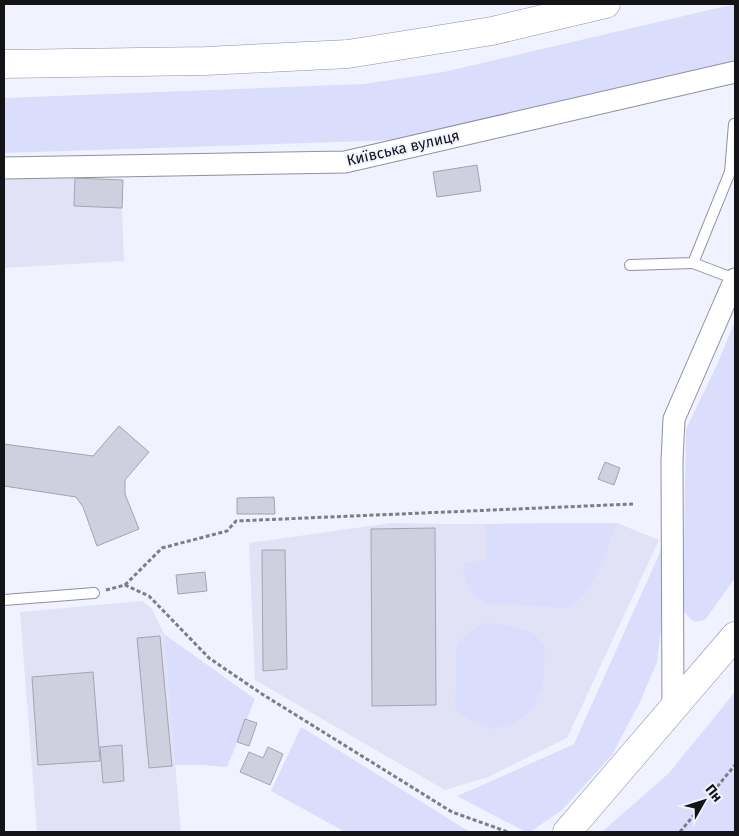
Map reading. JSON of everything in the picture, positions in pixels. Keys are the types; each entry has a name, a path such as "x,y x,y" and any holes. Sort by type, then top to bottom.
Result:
{"main road":[{"path":"4,64 206,61 348,54 492,31 606,4"},
{"path":"567,832 735,636"}],"street":[{"name":"Київська вулиця","path":"4,168 345,162 735,72"},
{"path":"673,710 672,461 674,419 735,279"}],"lane":[{"path":"693,263 730,172 734,124"},
{"path":"630,265 693,263 735,279"},
{"path":"4,600 94,593"}],"path":[{"path":"94,593 125,584 162,548 228,532 236,521 633,504"},
{"path":"125,584 149,596 210,658 262,694 452,812 508,832"},
{"path":"680,832 735,765"}],"shaded area":[{"path":"735,4 735,64 399,140 4,153 4,98 364,84 444,72"},
{"path":"75,178 74,206 122,208 124,261 4,268 4,179"},
{"path":"735,321 735,578 705,620 694,622 683,611 686,429 717,365"},
{"path":"391,523 617,523 659,540 567,738 488,777 445,790 255,680 249,543"},
{"path":"617,523 604,557 588,590 577,602 565,608 487,603 472,595 463,574 465,562 487,560 486,524"},
{"path":"662,548 664,606 657,662 640,702 612,755 562,810 530,832 526,832 457,796 574,744"},
{"path":"142,601 152,609 164,634 181,832 37,832 20,612"},
{"path":"485,623 506,625 533,633 545,646 543,686 530,712 513,723 493,729 468,719 455,710 457,644 467,633"},
{"path":"164,634 255,699 227,767 175,765"},
{"path":"735,692 735,832 602,832 669,773"},
{"path":"301,727 470,832 345,832 271,791"}],"building":[{"path":"477,165 481,191 437,197 433,172"},
{"path":"75,178 123,180 122,208 74,206"},
{"path":"119,426 149,452 125,480 125,494 139,529 97,546 83,507 76,497 4,486 4,444 93,456"},
{"path":"605,462 620,468 614,485 598,479"},
{"path":"274,497 275,514 237,514 237,498"},
{"path":"435,528 436,705 372,706 371,529"},
{"path":"262,550 285,550 287,669 263,671"},
{"path":"205,572 207,591 178,594 176,575"},
{"path":"160,636 172,766 149,768 137,638"},
{"path":"93,672 100,761 38,765 32,677"},
{"path":"245,719 257,723 249,746 237,742"},
{"path":"122,745 124,781 103,783 100,747"},
{"path":"268,747 283,754 270,785 240,772 249,752 263,758"}]}
